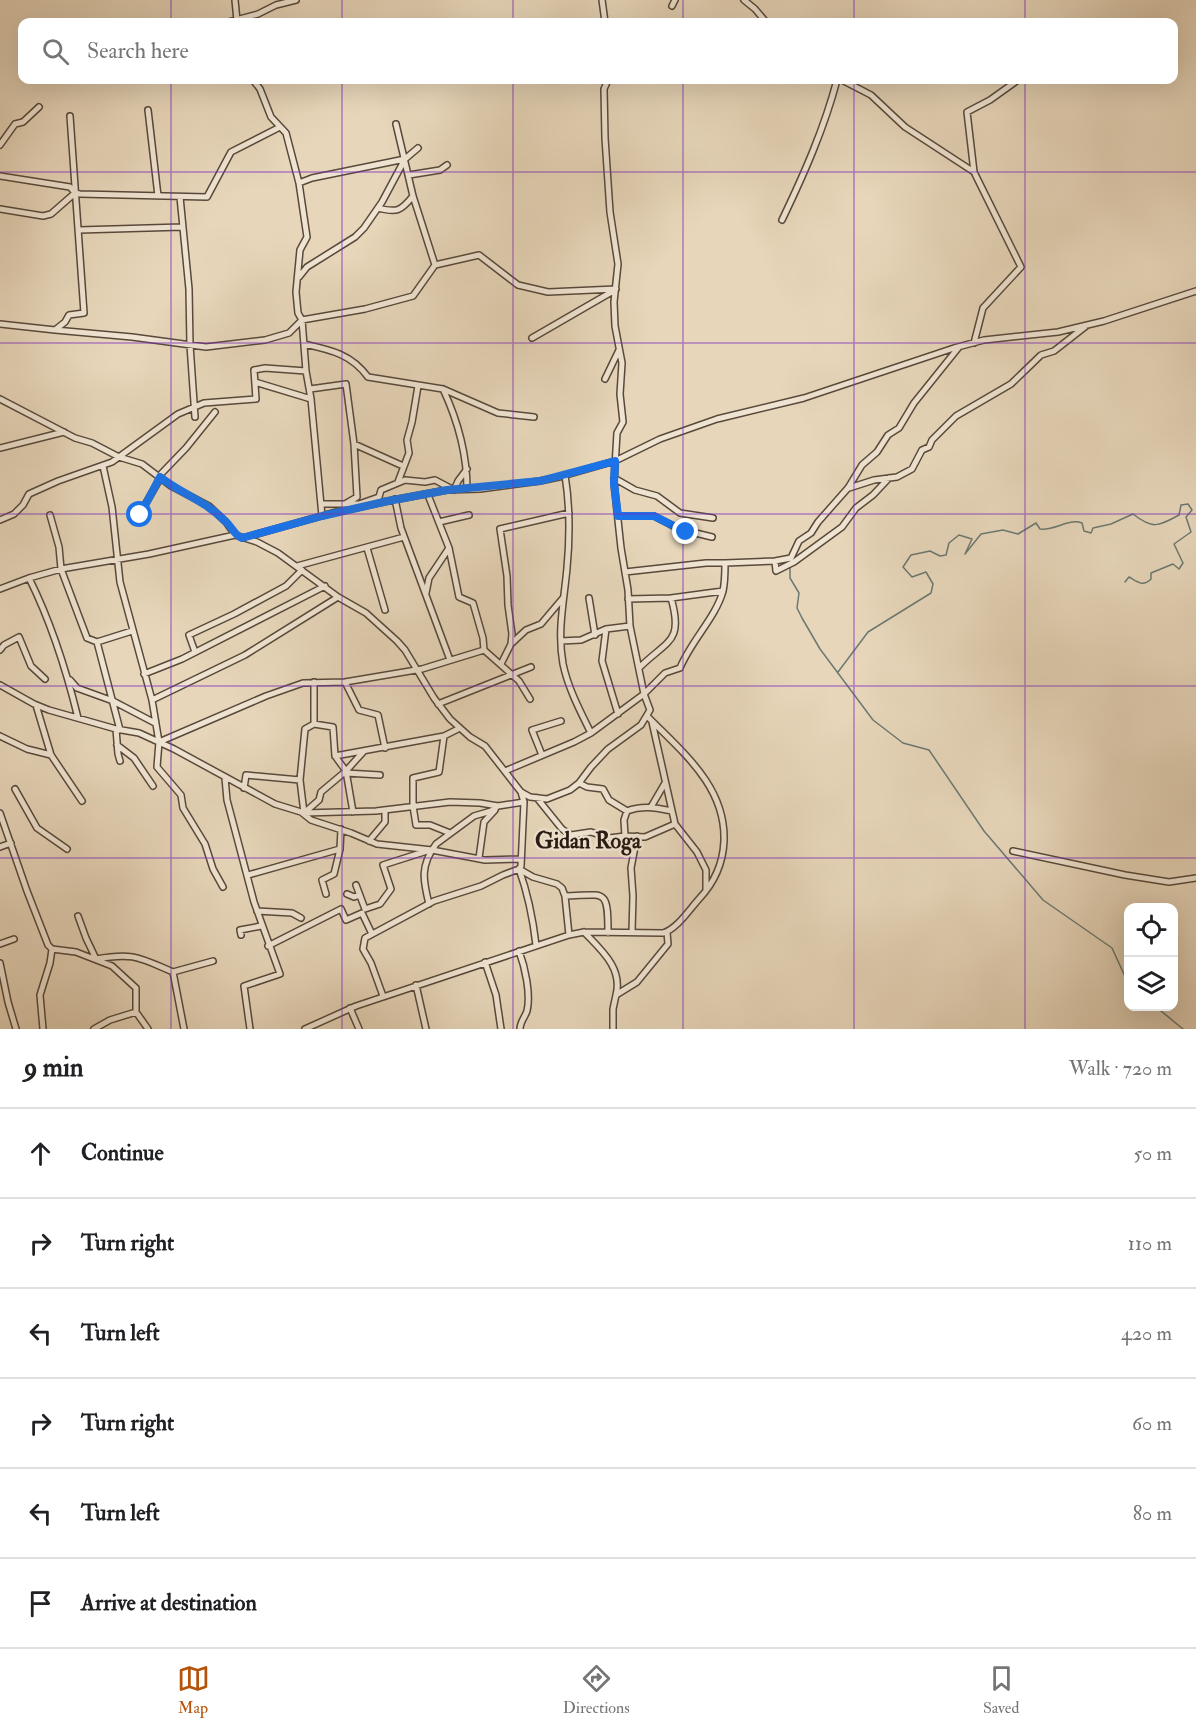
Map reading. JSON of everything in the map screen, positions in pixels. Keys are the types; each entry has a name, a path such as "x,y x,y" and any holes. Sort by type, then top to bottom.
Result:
{"street":[{"path":"235,0 237,18"},
{"path":"246,18 276,5 296,0"},
{"path":"602,0 604,18"},
{"path":"744,0 762,18"},
{"path":"256,84 271,117 286,133 299,183 307,237 300,250 296,292 298,313 302,320 322,516"},
{"path":"606,84 604,89 605,138 610,212 618,264 615,326 622,363 620,394 623,422 617,433 614,478 630,626 675,824 697,852 706,870 706,891"},
{"path":"782,220 810,163 836,84"},
{"path":"850,84 871,95 905,127 974,172"},
{"path":"974,343 983,308 1021,267 974,172 967,112 990,100 1012,84"},
{"path":"0,145 15,124 23,122 39,107"},
{"path":"148,110 158,196"},
{"path":"55,330 65,322 69,315 84,313 70,116"},
{"path":"396,124 413,196 435,265"},
{"path":"0,209 43,216 51,214 75,193 207,197 231,152 280,127"},
{"path":"299,277 307,267 321,257 355,237 378,208 405,159 418,148"},
{"path":"299,183 312,178 405,159"},
{"path":"409,175 440,170 447,165"},
{"path":"0,176 70,187 75,193"},
{"path":"378,208 393,212 405,207 413,196"},
{"path":"180,197 189,289 195,417"},
{"path":"79,230 182,226"},
{"path":"0,324 206,347 265,340 289,333 302,320 365,309 412,296 435,265 479,255 518,285 548,292 616,289"},
{"path":"532,338 616,289"},
{"path":"242,538 395,499 540,481 565,475 615,461 660,439 717,419 804,398 959,346 1058,332 1196,291"},
{"path":"848,488 897,477 912,469 922,450 929,447 932,440 956,416 1011,384 1041,355 1054,351 1087,325"},
{"path":"304,344 339,354 359,364 368,377 443,389 498,412 534,417"},
{"path":"625,572 706,563 775,561 791,558 799,541 811,533 848,488 862,465 877,452 888,435 899,428 914,403 959,346"},
{"path":"605,379 619,349"},
{"path":"0,520 14,514 29,494 87,470 104,466 178,414 204,403 256,399 254,370 265,368 306,371"},
{"path":"255,382 311,399"},
{"path":"310,389 346,384 358,492 357,497 345,504"},
{"path":"398,482 409,453 407,440 418,386"},
{"path":"443,389 460,427 467,469 467,489"},
{"path":"0,399 64,432 119,457 142,464 171,486 209,506 226,522 235,535 257,542 299,568 338,597 366,613 397,641 438,704 460,728 484,746 521,792 524,802 519,869 533,919 536,945"},
{"path":"135,522 160,477 215,412"},
{"path":"0,448 64,432"},
{"path":"354,444 403,466"},
{"path":"104,466 112,507 117,559 132,631 152,700 159,742 157,767 181,795 183,808 205,844 213,869 223,887"},
{"path":"454,490 467,469"},
{"path":"565,475 570,538 564,597 560,612 561,641 566,675 591,733"},
{"path":"614,478 635,490 657,496 680,513 713,518"},
{"path":"775,561 776,571 794,562 842,528 856,508 873,495 889,478"},
{"path":"322,504 359,504 379,497 381,490 405,480 425,482 435,480 454,490"},
{"path":"428,495 449,548 459,597 472,603 483,638 484,650 519,681 530,699"},
{"path":"395,499 404,537 450,660"},
{"path":"511,644 507,576 500,529 569,513"},
{"path":"50,515 59,547 61,569 87,638 97,642 132,631"},
{"path":"439,522 469,515"},
{"path":"618,516 654,516 679,529 712,537"},
{"path":"0,589 61,569 149,554 235,535"},
{"path":"195,652 189,635 286,586 299,568 404,537"},
{"path":"367,548 385,610"},
{"path":"425,595 429,578 449,548"},
{"path":"505,771 591,733 644,694 665,673 680,668 686,653 713,614 723,591 725,563"},
{"path":"29,578 46,612 68,677 78,718"},
{"path":"144,674 195,652 325,586"},
{"path":"628,599 671,598 723,591"},
{"path":"152,700 245,655 338,597"},
{"path":"501,664 511,644 526,630 541,624 564,597"},
{"path":"589,598 596,635"},
{"path":"639,669 654,654 669,644 675,630 676,616 671,598"},
{"path":"561,641 581,639 596,635 606,629 630,626"},
{"path":"606,629 602,661 618,714"},
{"path":"0,650 4,645 19,637 31,666 45,680"},
{"path":"97,642 113,701 120,761"},
{"path":"159,742 303,683 345,682 422,669 484,650"},
{"path":"438,704 531,667"},
{"path":"68,677 77,688 113,701 155,723"},
{"path":"314,682 314,724"},
{"path":"345,682 359,710 378,715 385,748"},
{"path":"2,684 36,705 118,730 138,733 275,804 304,813 385,810 450,802 498,806"},
{"path":"36,705 51,755 82,801"},
{"path":"521,792 548,799 570,790 619,740 650,719"},
{"path":"304,1029 383,996 569,935 584,932 652,934 667,932 706,891 718,872 723,849 724,827 719,805 703,775 650,719"},
{"path":"542,755 532,730 561,721"},
{"path":"353,812 346,772 335,756 333,727 314,724 305,729 300,780 304,813 311,820 377,844 479,858 521,858"},
{"path":"335,756 444,736 460,728"},
{"path":"0,736 27,749 51,755"},
{"path":"444,736 439,772 413,778 413,806 416,825 450,832"},
{"path":"117,745 134,758 153,786"},
{"path":"304,813 319,800 321,792 346,772 364,751"},
{"path":"346,772 380,775"},
{"path":"244,788 246,775 300,780"},
{"path":"225,778 227,800 256,910 280,974 244,986 250,1029"},
{"path":"579,783 587,787 603,789 609,800 627,811"},
{"path":"651,807 665,783"},
{"path":"15,789 37,828 67,849"},
{"path":"537,798 568,834 591,832 609,838 648,836 675,824"},
{"path":"429,904 423,877 432,850 450,832 464,823 498,806 524,802"},
{"path":"479,858 484,822 498,806"},
{"path":"625,836 624,820 627,811 636,807 651,807 672,811"},
{"path":"369,841 385,822 385,810"},
{"path":"0,813 48,945 52,949 76,952 112,966 136,988 136,1012 148,1029"},
{"path":"442,829 464,823"},
{"path":"326,894 322,880 334,874 340,849 341,829"},
{"path":"632,932 631,868 637,836"},
{"path":"0,848 11,843"},
{"path":"248,875 340,849"},
{"path":"268,946 341,909 346,920 380,904 392,889 383,865 432,850"},
{"path":"1014,851 1169,882 1196,878"},
{"path":"383,996 371,963 363,949 363,941 429,904 481,886 503,874 519,869 533,877 561,887 565,896 569,935"},
{"path":"356,885 372,934"},
{"path":"347,894 354,897 360,895"},
{"path":"565,896 594,894 602,897 608,907 608,933"},
{"path":"256,910 292,914 301,918"},
{"path":"78,916 96,959"},
{"path":"241,935 240,930 261,926"},
{"path":"584,932 613,965 619,984 611,1029"},
{"path":"616,995 637,982 658,958 668,944 667,932"},
{"path":"0,944 14,939"},
{"path":"43,1029 40,995 52,949"},
{"path":"519,951 525,968 527,984 527,1009 519,1025 520,1029"},
{"path":"96,959 118,955 134,956 173,972 213,961"},
{"path":"0,963 16,1029"},
{"path":"485,963 496,995 501,1029"},
{"path":"173,972 184,1029"},
{"path":"416,985 426,1029"},
{"path":"350,1008 359,1024 359,1029"},
{"path":"94,1029 110,1020 136,1012"},
{"path":"321,1021 324,1029"}],"waterway":[{"path":"838,672 868,632 931,593 933,584 926,572 912,577 903,567 911,555 930,551 940,556 946,555 949,543 959,535 972,539 965,554 981,534 1003,530 1018,534 1036,523 1040,529 1046,529 1077,522 1082,523 1084,531 1091,533 1093,528 1111,524 1133,514 1155,525 1179,515 1181,505 1188,504 1192,510 1186,517 1191,532 1174,544 1183,563 1179,569 1173,564 1151,573 1151,579 1145,583 1129,577 1125,582"},
{"path":"790,567 790,578 799,593 797,608 802,618 820,649 873,720 903,743 929,750 984,831 1043,900 1112,948 1124,974"},
{"path":"1161,1011 1183,1029"}],"district":[{"name":"Gidan Roga","path":"588,841"}],"route":[{"path":"140,515 160,477 171,486 209,506 226,522 235,535 242,538 289,524 388,501 447,490 480,489 540,481 615,461 614,483 618,516 654,516 686,532"}]}
